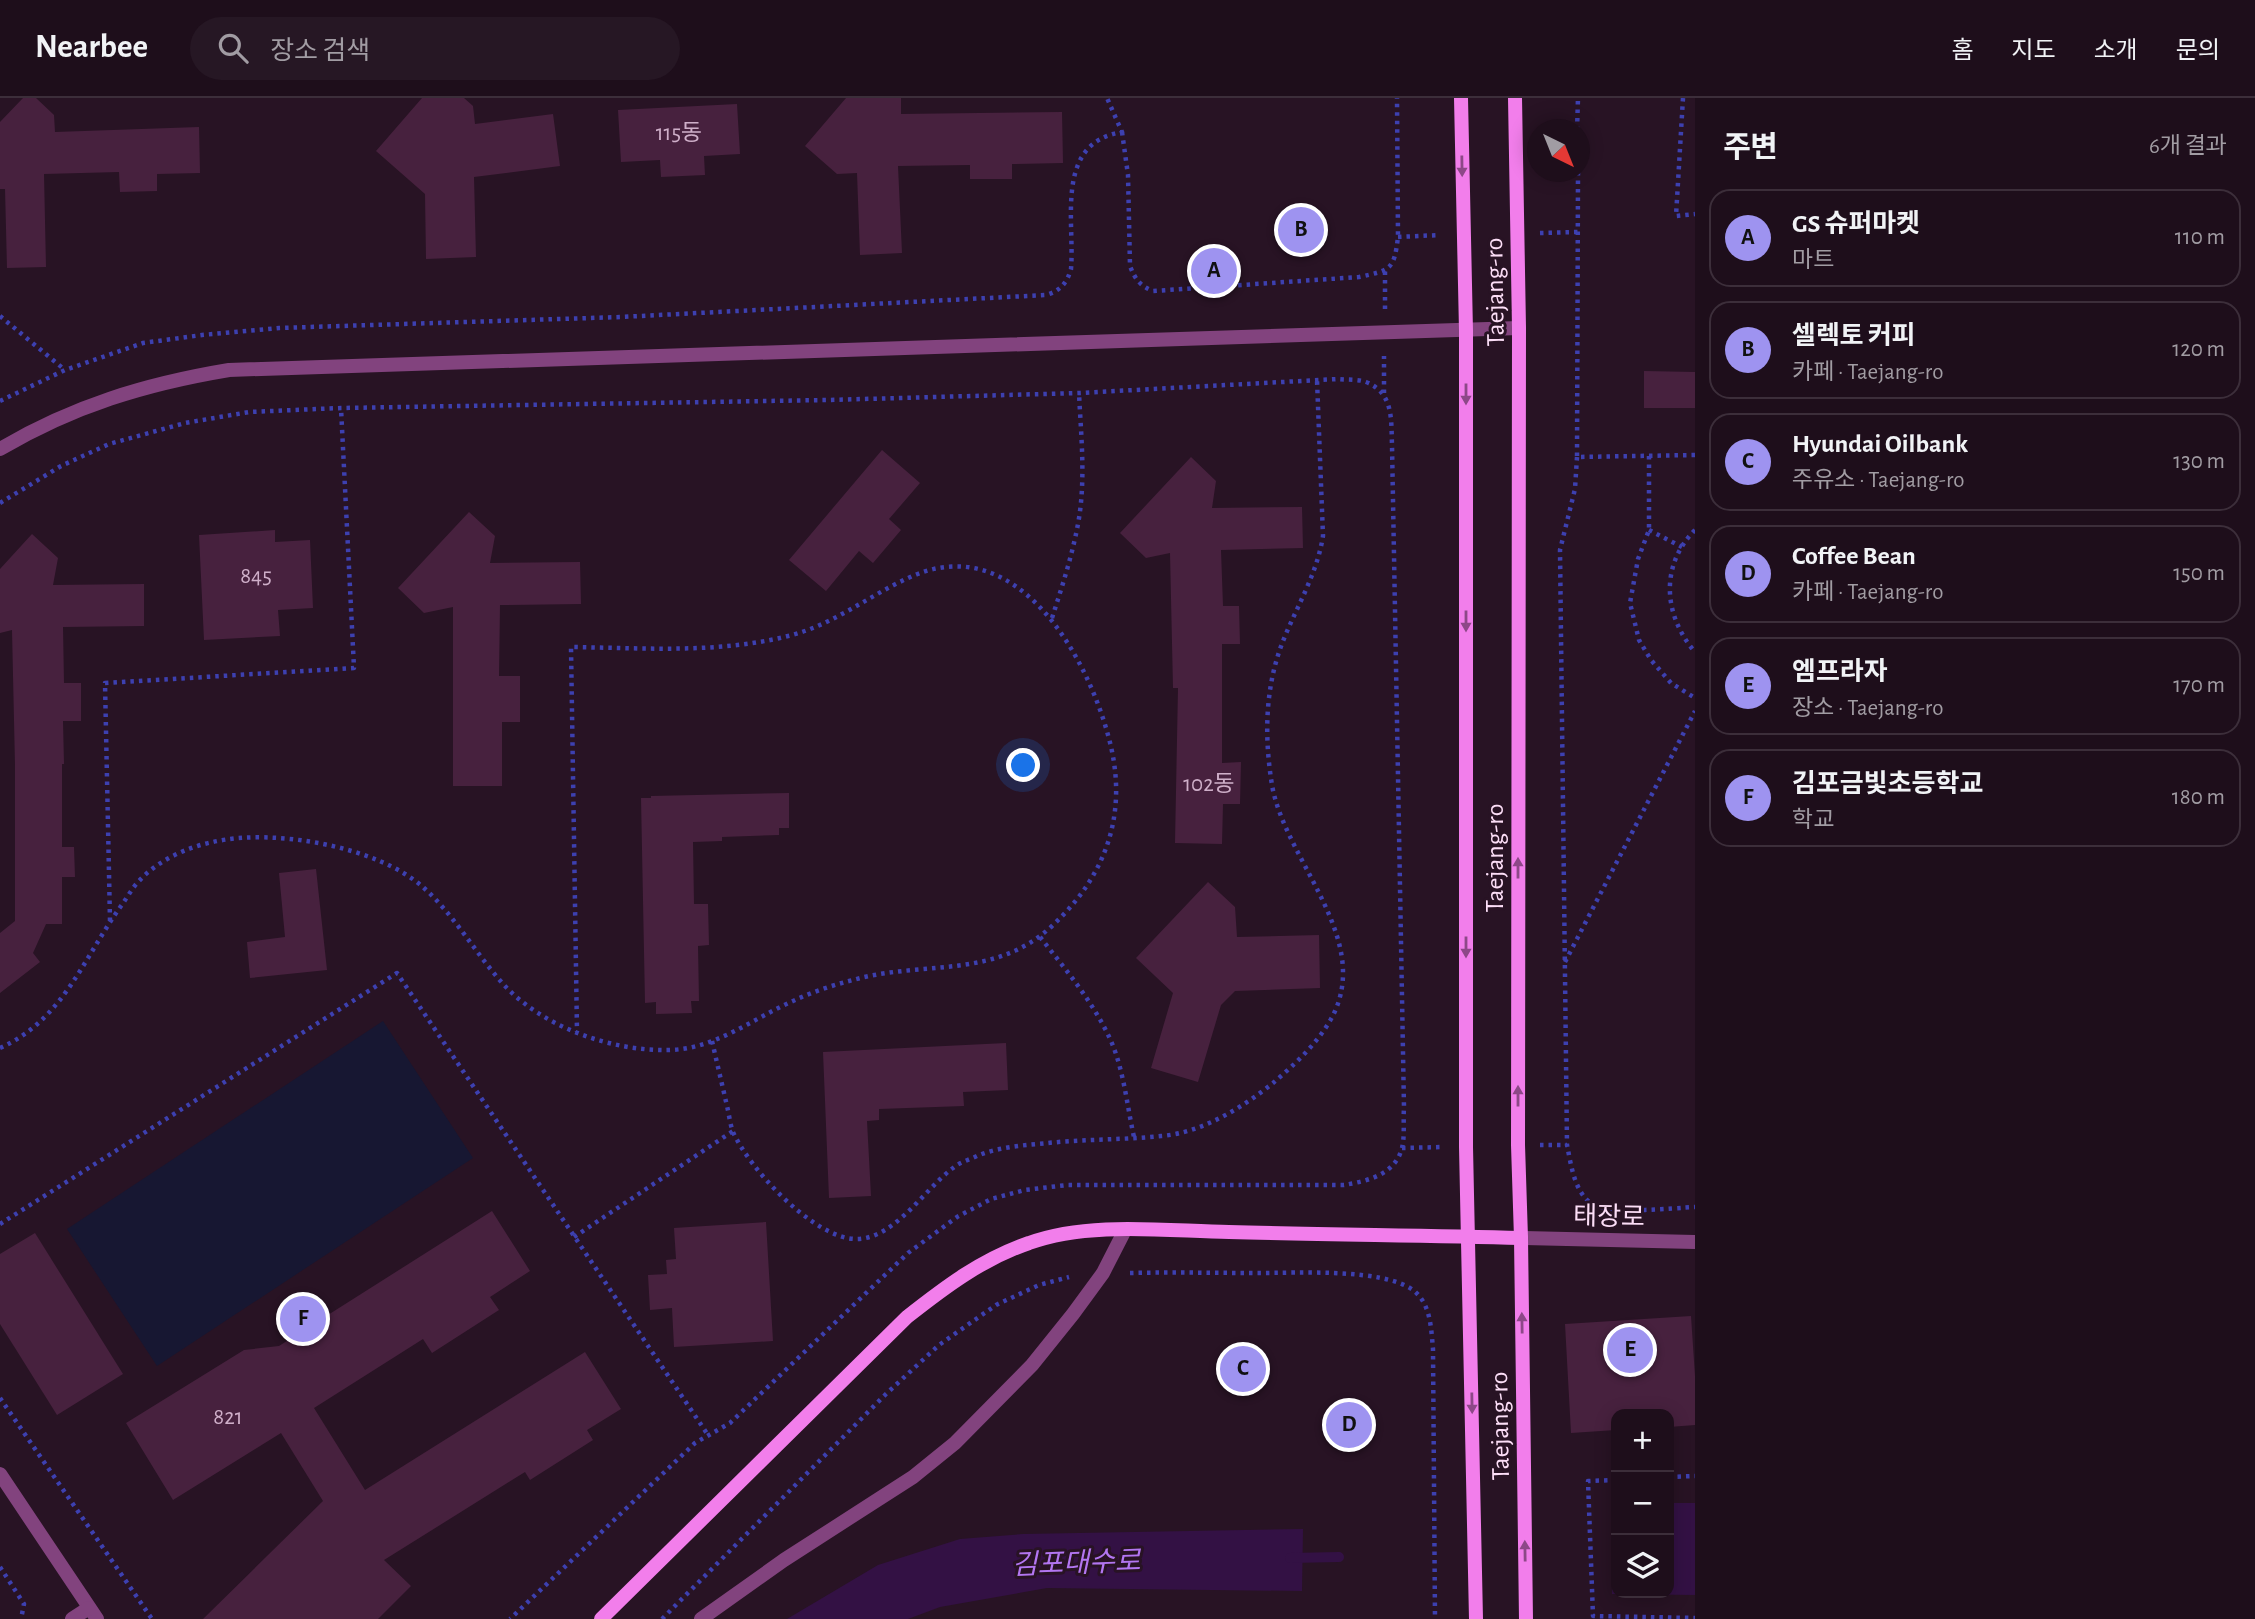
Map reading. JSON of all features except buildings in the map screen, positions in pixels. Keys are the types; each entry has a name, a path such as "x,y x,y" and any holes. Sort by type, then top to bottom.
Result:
{"street":[{"name":"Taejang-ro","path":"1461,98 1466,331 1466,1147 1476,1619"},
{"name":"Taejang-ro","path":"1515,98 1519,328 1518,1146 1526,1619"},
{"path":"0,449 72,412 138,388 229,370 1519,328"},
{"path":"601,1619 907,1317 946,1286 985,1261 1029,1242 1058,1234 1125,1230 1521,1238"},
{"path":"701,1619 784,1560 914,1478 955,1443 1032,1365 1073,1314 1103,1273 1125,1230"},
{"name":"태장로","path":"1521,1238 1695,1242"},
{"path":"0,1474 93,1614 72,1619"}],"path":[{"path":"1110,99 1122,132 1128,175 1130,266 1134,278 1143,287 1153,291 1359,276 1385,271 1395,260 1398,237 1397,98"},
{"path":"1577,98 1577,119"},
{"path":"1683,98 1676,216 1695,214"},
{"path":"0,401 65,370 143,343 202,335 279,328 635,316 1046,295 1056,292 1068,281 1071,269 1072,191 1075,171 1083,154 1094,143 1108,134 1122,132"},
{"path":"1578,182 1577,457 1575,489 1560,550 1567,1145 1572,1173 1591,1203 1606,1209 1695,1207"},
{"path":"0,316 65,370"},
{"path":"712,1041 733,1131 768,1181 807,1219 831,1233 850,1238 870,1238 886,1230 956,1165 982,1154 1022,1146 1163,1136 1195,1128 1233,1110 1261,1092 1309,1048 1330,1021 1342,993 1344,970 1339,943 1326,908 1279,813 1272,785 1267,739 1268,705 1275,666 1319,559 1323,536 1317,380"},
{"path":"0,503 61,466 109,444 186,423 250,412 1079,393 1317,380 1365,382 1384,393 1390,408 1404,1108 1402,1148 1395,1161 1384,1174 1367,1181 1344,1185 1067,1185 1025,1190 991,1199 957,1217 908,1253 730,1423 695,1443 510,1619"},
{"path":"1052,618 1071,559 1079,521 1082,451 1079,393"},
{"path":"110,922 105,683 354,668 341,408"},
{"path":"1577,457 1695,455"},
{"path":"1649,456 1649,530 1638,559 1630,603 1639,640 1651,660 1671,683 1695,698"},
{"path":"1649,530 1682,547"},
{"path":"1695,530 1685,540 1672,567 1669,597 1677,626 1695,652"},
{"path":"0,1048 33,1029 52,1011 68,991 110,922 140,880 159,864 188,849 215,841 258,836 289,838 330,846 398,869 420,884 444,908 506,988 532,1009 577,1032 610,1043 645,1049 673,1051 712,1041 755,1022 791,1001 859,978 984,963 1007,956 1040,937 1068,911 1087,885 1102,858 1118,802 1117,771 1099,704 1076,657 1052,618 1029,596 1002,578 974,568 947,567 918,574 825,623 800,633 763,642 701,648 571,647 577,1032"},
{"path":"1564,964 1695,711"},
{"path":"1040,937 1078,986 1112,1043 1134,1137"},
{"path":"0,1224 397,973 708,1435"},
{"path":"574,1237 733,1131"},
{"path":"662,1619 886,1394 939,1346 996,1305 1039,1284 1103,1273 1343,1274 1376,1277 1398,1283 1413,1290 1423,1300 1429,1318 1433,1349 1435,1619"},
{"path":"0,1398 152,1619"},
{"path":"1674,1476 1695,1476"},
{"path":"1611,1480 1588,1481 1593,1616 1695,1618"},
{"path":"0,1567 24,1604 21,1619"}],"shaded area":[{"path":"383,1021 473,1158 157,1366 67,1229"}],"water":[{"path":"1674,1503 1695,1503 1695,1595 1674,1595"},
{"path":"1303,1529 1302,1591 1047,1588 940,1607 908,1619 787,1619 878,1565 960,1539 1023,1534"}],"waterway":[{"name":"김포대수로","path":"1290,1558 1339,1557"}],"place":[{"name":"셀렉토 커피","path":"1301,230"},
{"name":"GS 슈퍼마켓","path":"1214,271"},
{"name":"김포금빛초등학교","path":"303,1319"},
{"name":"엠프라자","path":"1630,1350"},
{"name":"Hyundai Oilbank","path":"1243,1369"},
{"name":"Coffee Bean","path":"1349,1425"}]}
